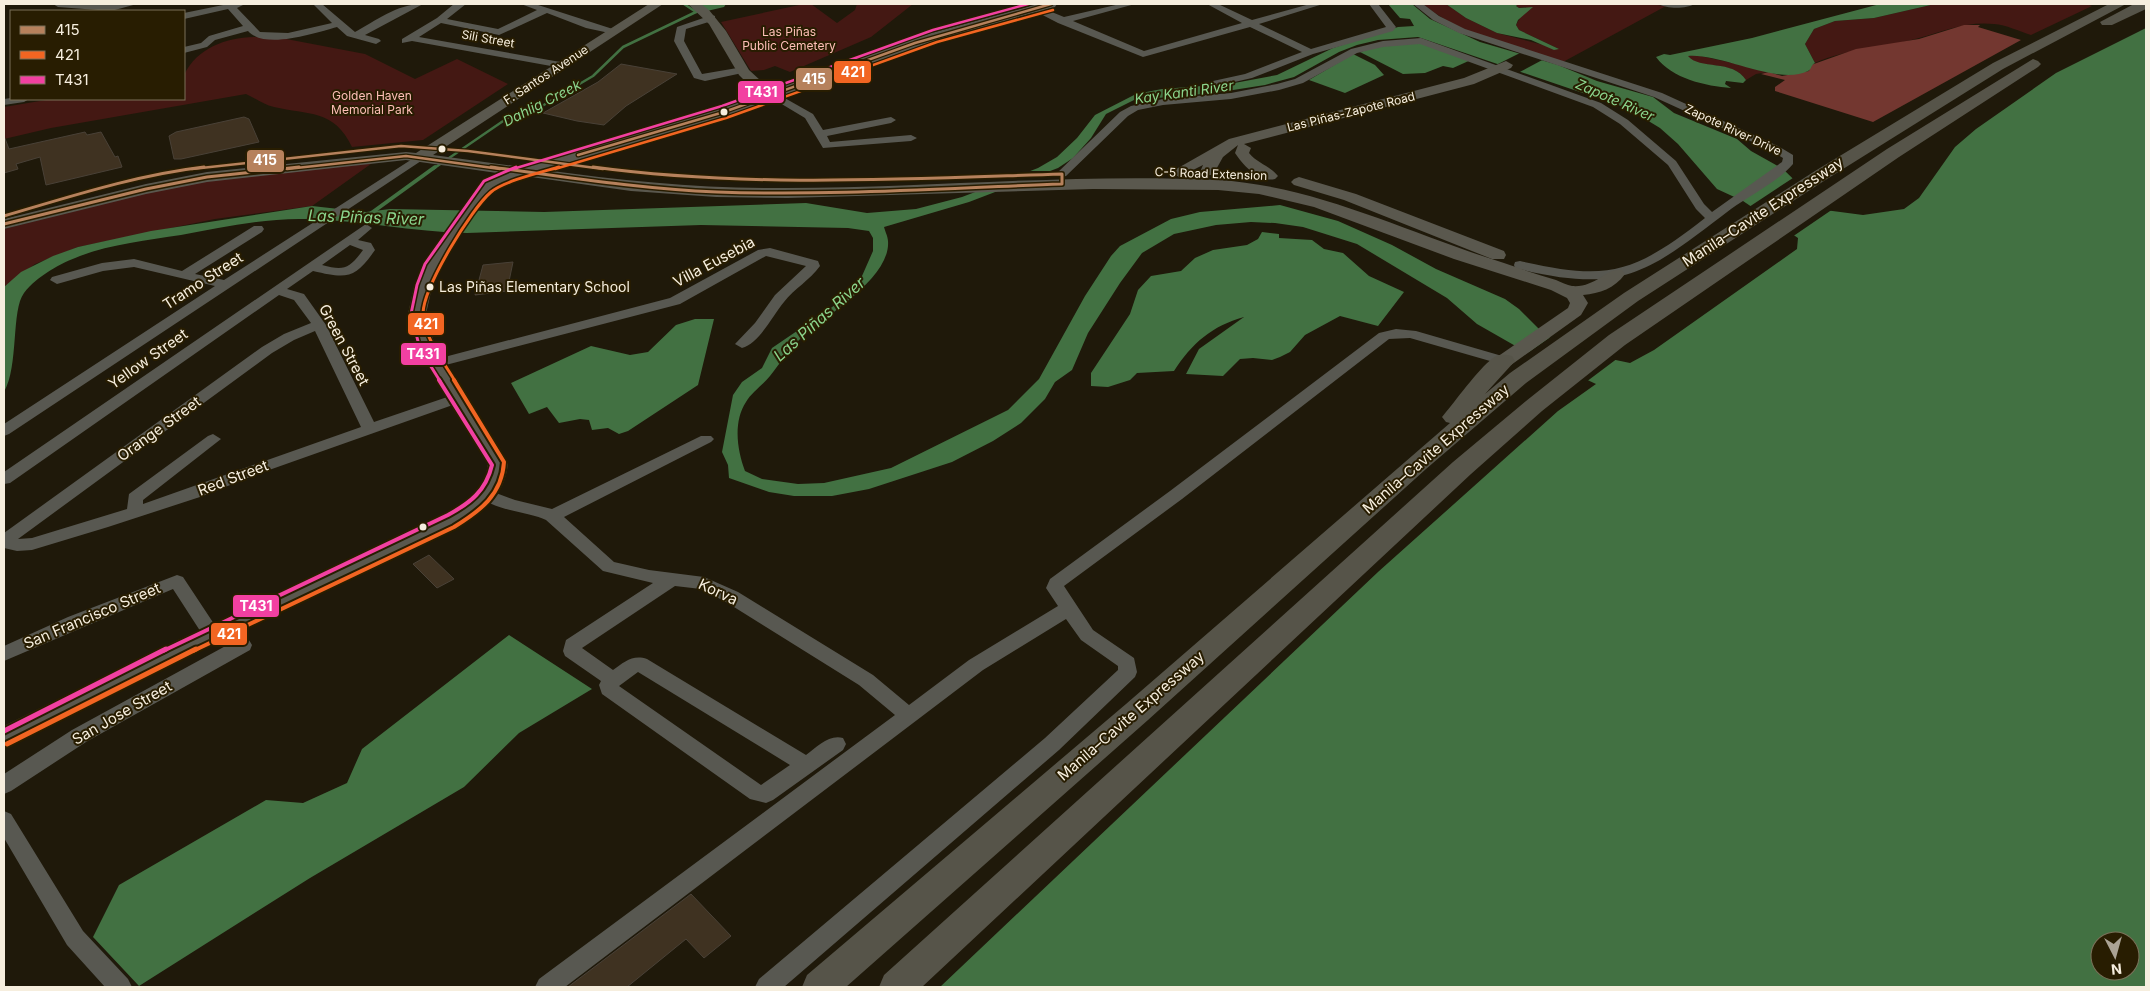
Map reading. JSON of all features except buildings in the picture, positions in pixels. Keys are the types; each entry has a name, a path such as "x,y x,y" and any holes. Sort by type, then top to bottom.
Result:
{"highway":[{"name":"Manila–Cavite Expressway","path":"820,987 1138,712 1417,463 1539,362 1588,327 1821,175 1998,66 2119,4"},
{"name":"Manila–Cavite Expressway","path":"897,987 1462,468 1569,377 1617,340 1892,154 2020,72 2111,20 2145,4"},
{"path":"2096,30 2146,11"},
{"path":"1417,463 1486,378 1508,358"}],"main road":[{"name":"F. Santos Avenue","path":"446,155 562,65 657,4"},
{"path":"694,4 712,18 752,82 772,96"},
{"path":"4,738 220,631 451,521 473,508 488,495 497,482 498,464 426,346 417,314 428,275 471,206 488,186 521,172 695,121 772,96 929,39 1052,4"},
{"name":"Las Piñas-Zapote Road","path":"1179,172 1222,148 1246,139 1490,77 1511,67"},
{"name":"Las Piñas-Zapote Road","path":"1215,172 1229,158 1244,148 1479,86 1490,77"},
{"path":"1215,172 1215,156 1222,148"},
{"path":"1244,148 1242,153 1245,160 1270,176"},
{"name":"C-5 Road Extension","path":"4,224 37,211 170,177 240,167 412,151 596,175 690,184 1033,185 1059,177 1215,172 1270,176 1350,197 1454,236 1565,285"},
{"path":"446,155 486,171 490,177 488,186"},
{"name":"C-5 Road Extension","path":"446,155 521,172 631,186 716,192 788,193 841,185 1002,175 1206,184 1280,193 1318,203 1460,255 1565,285"},
{"name":"C-5 Road Extension","path":"4,216 207,177 393,157 446,155 696,177 841,185"},
{"path":"1565,285 1603,286 1611,282 1616,274"},
{"path":"1508,358 1571,314 1579,303 1576,296 1565,285"}],"street":[{"path":"58,4 112,8 132,4"},
{"path":"185,16 241,4"},
{"path":"317,4 338,24 356,36 376,41"},
{"path":"440,20 452,8 461,4"},
{"path":"525,4 570,17 588,26 614,31"},
{"path":"1061,21 1130,4"},
{"path":"1211,4 1310,52"},
{"path":"1034,8 1143,54 1319,4"},
{"path":"1230,94 1215,82 1248,76 1310,52 1390,29 1391,26 1373,4"},
{"name":"Zapote River Drive","path":"1418,4 1436,18 1476,36 1609,78 1665,98 1789,157 1787,164 1651,261 1630,271 1616,274"},
{"path":"1664,4 1689,4"},
{"path":"356,36 412,5"},
{"path":"230,6 257,35 288,36 338,24"},
{"path":"440,20 499,32 546,10"},
{"path":"712,18 682,27 679,41 698,76 705,78 743,70"},
{"name":"Sili Street","path":"440,20 405,41 562,65"},
{"path":"190,37 212,38 250,27"},
{"path":"185,50 204,44 212,38"},
{"path":"1059,177 1124,114 1135,108 1163,102 1279,88 1299,81 1363,48 1400,42 1427,42 1585,100 1616,116 1672,163 1680,171 1702,209 1716,215"},
{"path":"772,96 809,116 827,146 911,138"},
{"path":"4,102 17,100"},
{"path":"820,134 891,120"},
{"name":"Tramo Street","path":"4,431 348,205 446,155"},
{"name":"Yellow Street","path":"4,479 366,228"},
{"path":"184,275 258,229"},
{"path":"311,266 338,272 357,268 369,250 367,246 348,240"},
{"name":"Villa Eusebia","path":"438,363 675,301 763,253 770,252 813,264 814,266 780,298 760,326 742,344"},
{"path":"57,280 102,267 134,263 226,285"},
{"name":"Green Street","path":"277,290 299,297 319,325 370,429"},
{"name":"Orange Street","path":"4,542 267,350 289,337 319,325"},
{"path":"767,987 1052,744 1128,672 1127,663 1087,635 1055,588 1056,583 1176,495 1384,336 1396,333 1411,334 1508,358"},
{"name":"Red Street","path":"4,542 17,545 32,544 197,492 249,471 459,398"},
{"path":"135,511 135,498 213,439"},
{"path":"552,516 706,439"},
{"name":"Korva","path":"488,495 512,504 540,510 552,516 610,568 649,576 704,583 732,597 866,680 899,707 907,717"},
{"path":"613,680 572,651 573,645 674,578"},
{"name":"San Francisco Street","path":"4,654 74,622 177,581 220,631"},
{"path":"547,987 976,665 1068,609"},
{"name":"San Jose Street","path":"4,786 79,736 243,645 220,631"},
{"path":"806,764 640,664 633,665 608,684 609,689 757,793 766,794 836,744"},
{"path":"4,820 75,938 120,987"}],"green space":[{"name":"Las Piñas Public Cemetery","path":"811,4 837,23 855,10 857,4 913,4 871,37 790,72 775,66 764,70 751,71 721,22"},
{"path":"1423,4 1446,4 1466,18 1497,33 1559,49 1519,30 1516,25 1526,7 1519,8 1515,5 1650,4 1666,6 1563,62 1472,32 1438,15"},
{"path":"1935,4 2086,4 2092,6 2031,35 1999,25 1974,24 1906,41 1840,54 1815,63 1805,44 1814,29 1835,21 1874,18"},
{"name":"Golden Haven Memorial Park","path":"243,38 281,38 365,54 415,79 457,59 508,84 423,140 352,147 337,126 328,120 309,113 270,106 246,94 51,128 4,139 4,107 46,100 185,100 185,74 196,58 213,46"},
{"path":"1696,55 1769,72 1756,74 1746,80 1733,70 1699,63 1687,56"},
{"path":"375,161 312,206 215,219 78,247 35,264 4,287 4,229 179,185"}],"shaded area":[{"path":"1964,25 1980,25 1978,27 2021,40 1873,122 1775,91 1775,87 1785,80 1761,74 1769,72 1782,76 1809,71 1811,65 1856,49 1919,39"}],"water":[{"path":"1388,4 1412,4 1430,19 1480,42 1558,65 1597,81 1653,97 1674,113 1737,139 1751,151 1783,169 1825,210 1863,215 1904,209 1919,198 1955,147 1976,129 2056,73 2146,28 2146,987 940,987 1378,572 1558,411 1596,384 1519,348 1477,324 1447,298 1357,244 1303,227 1251,222 1216,225 1174,234 1142,253 1088,333 1072,370 1055,382 1045,399 1021,423 993,441 952,462 869,489 832,496 794,496 769,492 729,478 728,465 722,452 733,395 742,382 762,368 772,348 838,303 862,276 873,251 873,238 869,231 848,228 701,225 467,233 426,231 325,220 290,219 243,224 130,243 105,248 65,262 42,276 29,287 20,301 12,368 4,392 4,287 21,272 53,256 78,247 151,231 312,206 366,212 390,209 544,212 806,203 867,213 916,209 962,197 1038,168 1057,157 1077,138 1095,115 1136,94 1162,89 1229,84 1277,75 1333,48 1398,27 1414,26 1410,19 1400,18","holes":["1418,37 1627,108 1660,128 1678,144 1717,189 1743,201 1798,238 1797,249 1654,350 1630,363 1592,355 1546,336 1519,309 1505,299 1436,269 1392,245 1338,221 1280,205 1200,212 1171,219 1120,246 1111,256 1085,296 1039,379 1008,410 891,468 824,483 798,484 762,479 745,471 738,445 738,427 739,418 746,402 801,338 855,295 879,269 886,255 888,241 884,227 969,202 1058,168 1073,158 1091,138 1106,114 1134,100 1214,93 1265,85 1294,77 1339,52 1357,45 1378,40"]},
{"path":"1446,4 1518,4 1516,6 1519,8 1533,7 1518,20 1516,25 1519,30 1559,49 1554,50 1531,40 1497,33 1466,18"},
{"path":"1880,4 1935,4 1874,18 1835,21 1814,29 1805,44 1815,63 1808,71 1796,75 1781,75 1716,59 1688,56 1700,63 1733,69 1746,80 1743,83 1726,81 1725,84 1731,88 1701,83 1680,76 1663,65 1656,57 1752,38"},
{"path":"1420,42 1473,59 1453,68 1443,66 1425,73 1403,74 1360,52 1384,45"},
{"path":"1353,54 1375,65 1384,75 1345,93 1309,80"},
{"path":"1262,232 1279,234 1279,238 1312,240 1324,249 1343,253 1369,276 1404,292 1378,326 1340,316 1305,335 1290,352 1272,360 1240,359 1223,376 1186,374 1199,349 1244,317 1222,325 1204,337 1188,352 1174,371 1137,373 1130,380 1108,387 1091,386 1091,373 1130,314 1138,290 1151,276 1181,271 1195,258 1213,250 1247,245 1258,239"},
{"path":"695,319 714,319 698,385 628,431 619,434 608,428 592,430 589,420 580,419 559,423 547,407 529,414 511,383 591,346 630,355 648,352 676,325"},
{"path":"509,635 592,689 519,733 464,787 310,878 139,986 93,937 119,885 266,800 303,803 347,783 362,749"}],"pier":[{"path":"1522,52 1546,58 1516,74 1494,66"},
{"path":"1022,171 1057,171 1024,183 974,190"},
{"path":"1796,176 1816,199 1827,208 1833,209 1792,237 1749,207"},
{"path":"1552,336 1592,352 1618,358 1586,382 1526,354"}],"waterway":[{"name":"Dahlig Creek","path":"684,4 696,12"},
{"name":"Dahlig Creek","path":"707,7 719,4"},
{"name":"Dahlig Creek","path":"433,169 509,117 542,106 593,76 623,47 696,12"},
{"name":"Dahlig Creek","path":"370,214 435,167"}],"transit line":[{"name":"T431","path":"4,731 182,641 448,515 477,496 487,483 492,465 420,349 411,314 417,285 425,264 484,181 519,166 722,106 933,30 1028,4"},
{"name":"415","path":"578,155 724,112 915,43 1051,4"},
{"name":"421","path":"7,744 188,653 454,527 473,515 489,501 501,484 504,462 432,343 423,314 429,289 437,270 476,211 492,191 523,178 726,118 937,42 1053,10"},
{"name":"415","path":"4,216 94,190 179,170 401,146 468,151 635,172 717,178 816,180 1062,174 1062,184 788,193 716,192 631,186 406,156 207,177 146,189 4,224"}],"place":[{"name":"Las Piñas Elementary School","path":"430,287"}],"water label":[{"name":"Kay Kanti River","path":"1184,92"},
{"name":"Zapote River","path":"1615,100"},
{"name":"Las Piñas River","path":"366,217"},
{"name":"Las Piñas River","path":"819,319"}]}
